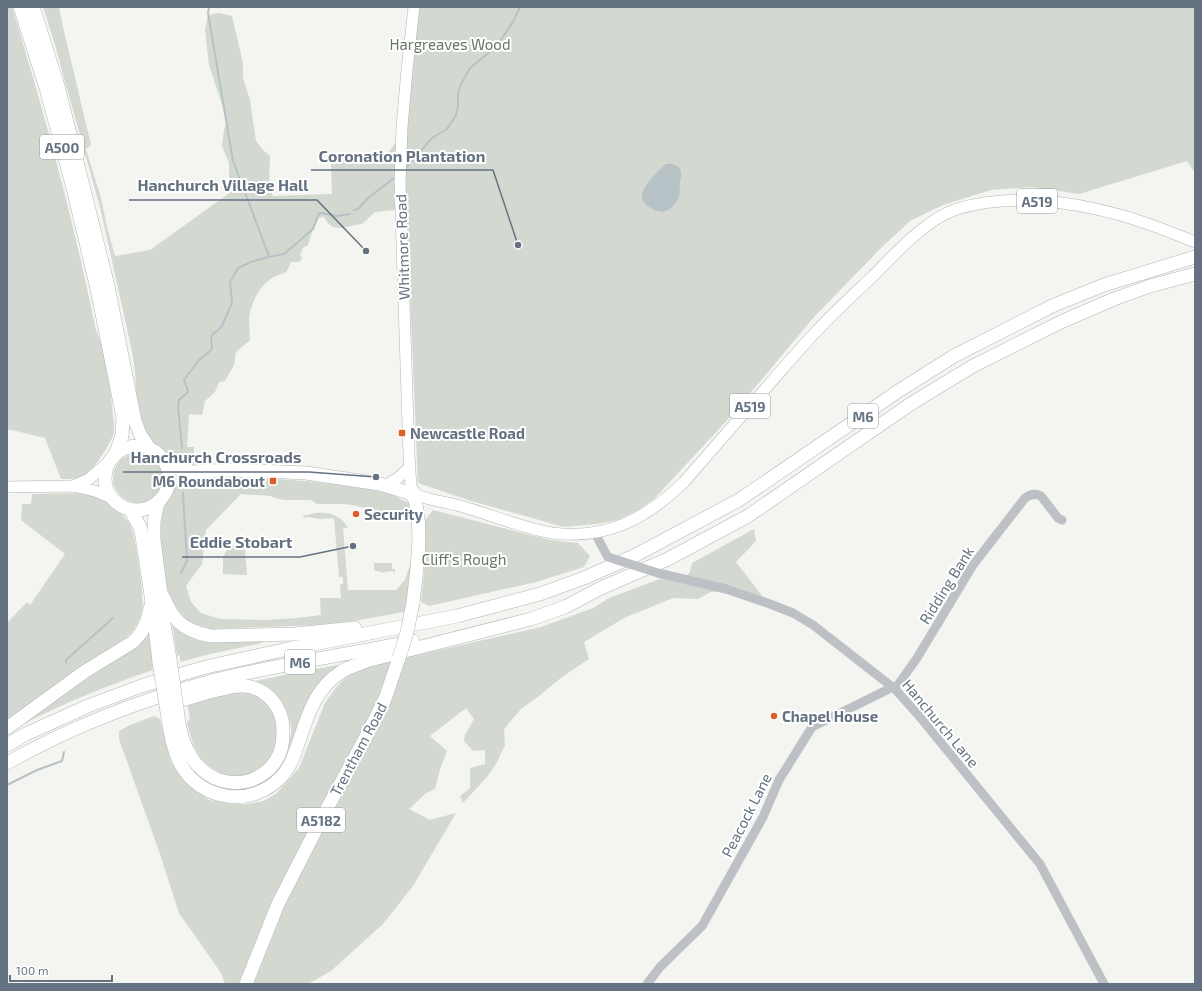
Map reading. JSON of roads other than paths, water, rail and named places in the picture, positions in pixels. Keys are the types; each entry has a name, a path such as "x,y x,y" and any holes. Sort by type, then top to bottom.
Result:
{"highway":[{"name":"A500","path":"20,7 46,88 73,188 97,289 123,418 122,436 113,458"},
{"name":"A500","path":"33,7 58,86 108,286 135,421 140,434 150,449"},
{"name":"M6","path":"7,745 26,734 88,706 141,686 198,669 288,649 457,616 540,594 584,578 634,556 739,500 900,390 954,356 1052,306 1104,285 1195,257"},
{"name":"M6","path":"7,763 38,745 94,720 142,702 211,681 509,620 556,605 601,588 668,559 748,516 912,403 973,366 1063,321 1114,299 1150,286 1195,274"},
{"path":"138,446 150,449 158,454 164,462 169,474 164,495 158,502 148,508 136,510 130,509 114,500 106,484 106,472 113,458 120,451 138,446"},
{"name":"A519","path":"164,462 179,469 192,472 228,470 306,474 369,483 380,489 413,494"},
{"name":"A519","path":"167,487 192,472"},
{"name":"A519","path":"369,483 380,480 391,482 413,494"},
{"name":"Trentham Road","path":"246,984 278,904 385,699 399,658 407,632 413,603 420,536 419,522 413,494"},
{"name":"M6","path":"7,728 84,672 133,642 141,633 157,597 153,531 158,502"},
{"name":"M6","path":"130,509 140,527 164,624 164,661 172,711 171,736 176,753 190,777 201,787 215,794 230,797 245,796 258,792 271,786 282,776 291,763 313,703 330,680 341,672 366,661 531,619 565,607 601,588"},
{"name":"M6","path":"157,597 181,624 199,634 211,636 295,634 331,631 369,626 540,594"},
{"name":"M6","path":"7,771 66,741 115,721 143,711 222,689 239,686 253,687 263,692 272,700 282,715 284,739 278,758 266,773 252,780 243,782 222,781 206,773 199,767 188,751 172,711"}],"main road":[{"name":"Whitmore Road","path":"413,494 410,467 400,182 402,127 414,7"},
{"name":"A519","path":"413,494 445,508 459,506 551,532 582,535 595,533 628,523 676,490 811,337 891,258 936,219 956,210 976,205 1006,201 1043,201 1064,203 1120,215 1195,242"},
{"path":"73,486 89,479 113,458"},
{"path":"391,482 401,476 410,467"},
{"path":"7,487 73,486 95,491 114,500"}],"street":[{"name":"Ridding Bank","path":"894,688 917,658 973,565 1025,498 1032,494 1038,494 1058,518 1062,520"},
{"name":"Hanchurch Lane","path":"595,533 608,557 658,573 726,589 793,613 813,625 894,688 920,717 1040,864 1104,984"},
{"name":"Peacock Lane","path":"647,984 660,967 702,926 763,817 779,780 812,727 894,688"}],"waterway":[{"path":"209,7 208,13 233,161 269,256"},
{"path":"404,170 432,138 447,129 456,115 458,94 461,84 470,68 496,47 513,22 520,7"},
{"path":"354,210 358,209 368,198 394,178"},
{"path":"182,448 178,406 179,400 188,392 184,380 199,360 212,348 211,337 222,326 232,303 230,282 238,268 251,262 284,254 313,229 319,213 337,216 350,214"},
{"path":"181,573 187,561 183,493"},
{"path":"66,663 66,660 113,618"},
{"path":"7,785 37,770 62,761 64,752"}],"place":[{"name":"Coronation Plantation","path":"518,245"},
{"name":"Hanchurch Village Hall","path":"366,251"},
{"name":"Newcastle Road","path":"402,433"},
{"name":"Hanchurch Crossroads","path":"376,477"},
{"name":"M6 Roundabout","path":"273,481"},
{"name":"Security","path":"356,514"},
{"name":"Eddie Stobart","path":"353,546"},
{"name":"Chapel House","path":"774,716"}],"park label":[{"name":"Hargreaves Wood","path":"450,44"},
{"name":"Cliff's Rough","path":"464,559"}]}
